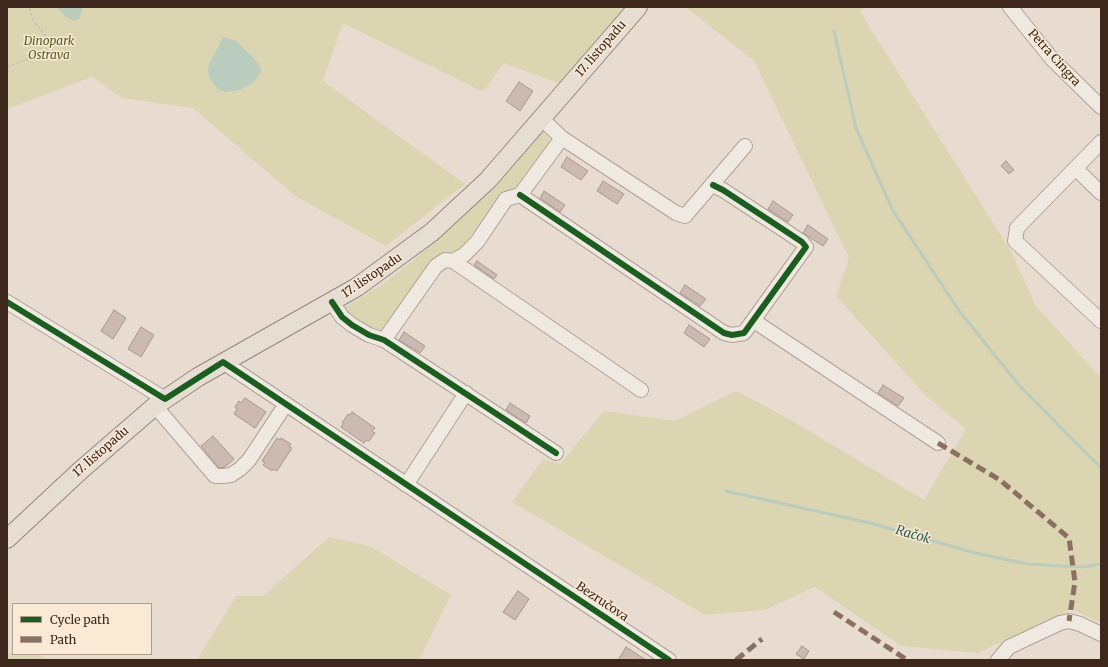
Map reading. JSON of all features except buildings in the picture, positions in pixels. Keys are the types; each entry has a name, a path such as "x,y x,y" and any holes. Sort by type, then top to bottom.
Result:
{"main road":[{"name":"17. listopadu","path":"7,539 81,470 160,403 223,362 332,302 389,265 432,232 488,180 638,7"}],"street":[{"name":"Petra Cingra","path":"1010,7 1052,59 1101,108"},
{"path":"542,119 562,138 676,213 685,216 713,186 745,146"},
{"path":"453,261 464,255 477,242 506,199 520,195 562,138"},
{"path":"1101,142 1017,228 1016,241 1101,321"},
{"path":"1076,169 1101,193"},
{"path":"520,195 724,333 732,335 744,333 806,247 802,242 724,190 713,186"},
{"path":"384,340 436,266 445,260 453,261 641,390"},
{"path":"7,302 160,403 214,476 231,475 240,469 249,460 286,404"},
{"path":"332,302 342,317 352,325 369,335 384,340 556,453"},
{"path":"754,321 938,443"},
{"name":"Bezručova","path":"223,362 669,660"},
{"path":"406,485 466,393"},
{"path":"998,660 1009,647 1060,623 1069,621 1080,624 1101,634"}],"path":[{"path":"7,67 45,52 50,47 50,41 36,25 28,8"}],"green space":[{"name":"Dinopark Ostrava","path":"7,7 628,7 561,84 504,63 483,92 343,23 323,81 465,184 386,246 295,196 193,108 122,98 92,77 7,109"},
{"path":"686,7 865,7 860,12 1012,253 1035,305 1101,378 1101,623 1072,609 978,653 901,646 815,587 765,610 705,615 512,502 543,459 560,464 604,411 675,421 736,391 782,415 924,500 966,429 926,396 836,296 849,258 754,61"},
{"path":"542,130 552,142 513,190 497,200 461,249 434,260 386,329 379,332 348,317 342,309 383,284 415,259 462,216"},
{"path":"329,537 370,546 451,595 419,660 197,660 236,596 263,596"},
{"path":"12,652 12,655 39,655 46,660 7,660 7,653"}],"shaded area":[{"path":"57,7 83,7 79,19 74,21 67,18"},
{"path":"223,37 236,41 254,58 262,70 254,82 240,90 225,92 219,90 210,79 208,72 209,64"}],"waterway":[{"path":"834,31 856,128 893,211 960,312 1018,384 1101,468"},
{"name":"Račok","path":"726,491 870,523 975,553 1028,564 1081,567 1101,564"}],"marked path":[{"path":"938,443 1000,480 1069,538 1075,582 1069,621"},
{"path":"834,612 907,660"},
{"path":"736,660 762,639"}],"cycle path":[{"path":"520,195 724,333 732,335 744,333 806,247 802,242 713,185"},
{"path":"7,302 165,399 223,362 669,660"},
{"path":"332,302 342,317 352,325 369,335 384,340 556,453"}]}
